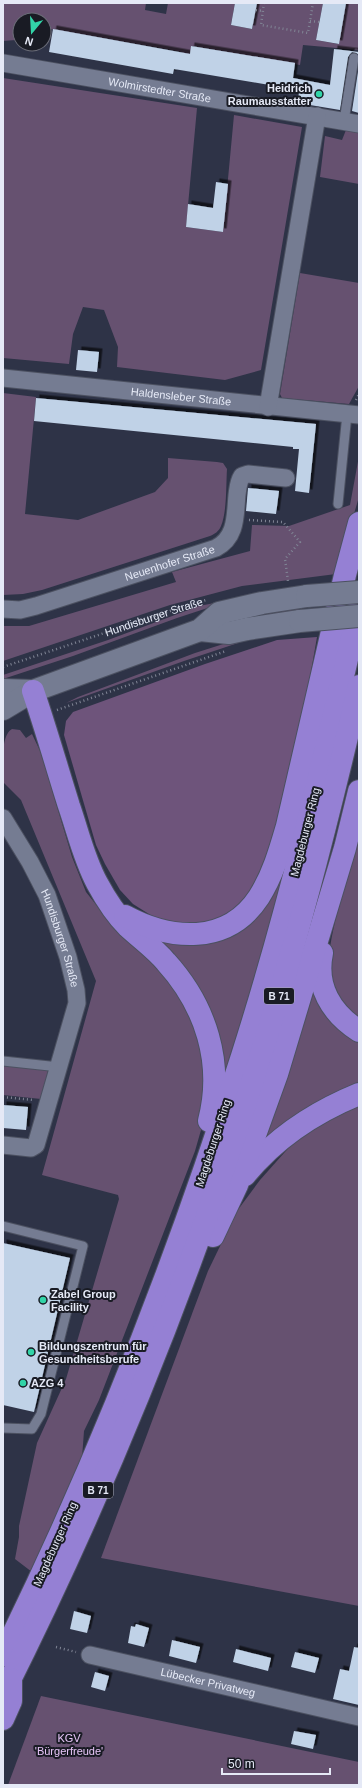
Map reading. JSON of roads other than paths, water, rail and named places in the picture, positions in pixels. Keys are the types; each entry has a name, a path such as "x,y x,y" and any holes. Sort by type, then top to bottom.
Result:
{"highway":[{"path":"116,911 132,920 166,932 183,935 198,935 211,932 243,916 258,898 275,864 288,826 345,575 359,523"},
{"name":"Magdeburger Ring","path":"3,1655 30,1600 109,1420 165,1279 198,1188 242,1056 286,908 359,608"},
{"name":"Magdeburger Ring","path":"7,1686 47,1604 107,1469 176,1299 234,1138 275,1009 302,916 359,686"},
{"path":"33,691 84,852 98,883 116,911 129,927 155,950 177,974 198,1009 210,1038 214,1061 215,1085 211,1113 197,1160 198,1188"},
{"path":"176,1299 198,1270 237,1185 277,1074 345,848 359,791"},
{"path":"326,911 328,930 321,962 320,979 327,997 333,1006 349,1024 359,1031"},
{"path":"237,1185 262,1157 287,1134 318,1113 359,1094"},
{"name":"B 71","path":"3,1719 11,1701 7,1686"}],"main road":[{"name":"Hundisburger Straße","path":"3,709 33,691 200,630 219,613 262,603 298,592 359,592"},
{"name":"Hundisburger Straße","path":"200,630 229,633 266,625 359,616"},
{"name":"Hundisburger Straße","path":"3,690 33,691"}],"street":[{"name":"Wolmirstedter Straße","path":"3,63 352,122"},
{"path":"268,406 317,116"},
{"name":"Haldensleber Straße","path":"3,378 353,414"},
{"name":"Neuenhofer Straße","path":"3,608 20,610 36,606 216,548 229,537 234,526 238,485 242,476 248,474 286,478"},
{"name":"Hundisburger Straße","path":"3,818 30,862 47,895 74,978 77,1003 35,1146 29,1148 3,1145"},
{"name":"Lübecker Privatweg","path":"90,1655 359,1717"}],"lane":[{"path":"352,122 354,58"},
{"path":"338,504 353,414"},
{"path":"3,1061 59,1067"},
{"path":"3,1226 83,1246 41,1414 32,1429 3,1428"}],"place":[{"name":"Heidrich Raumausstatter","path":"319,94"},
{"name":"Zabel Group Facility","path":"43,1300"},
{"name":"Bildungszentrum für Gesundheitsberufe","path":"31,1352"},
{"name":"AZG 4","path":"23,1383"}],"park label":[{"name":"KGV 'Bürgerfreude'","path":"69,1744"}]}
